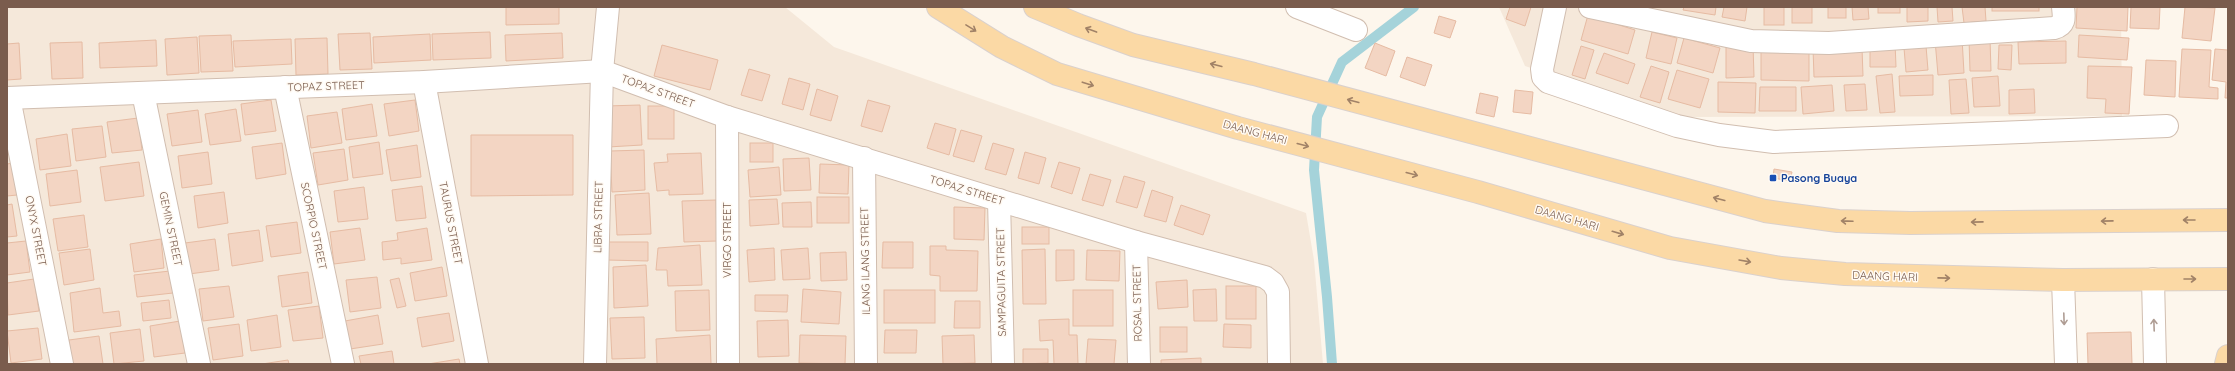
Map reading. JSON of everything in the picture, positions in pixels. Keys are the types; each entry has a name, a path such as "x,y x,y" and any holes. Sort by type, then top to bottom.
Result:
{"main road":[{"name":"DAANG HARI","path":"938,7 1002,46 1056,74 1238,128 1375,164 1670,248 1781,268 1888,276 2063,280 2228,279"},
{"path":"1035,7 1078,25 1133,45 1254,74 1390,112 1765,212 1838,221 1910,223 2228,220"},
{"path":"2226,364 2228,356"}],"street":[{"name":"LIBRA STREET","path":"595,364 602,71 608,7"},
{"path":"1297,7 1356,30"},
{"path":"1555,7 1542,69 1543,77 1548,82 1677,126 1719,136 1774,142 2167,126"},
{"path":"1590,7 1751,41 1829,43 2054,28 2063,23 2063,7"},
{"name":"TOPAZ STREET","path":"8,98 424,82 602,71 728,117 1136,242 1265,277 1273,283 1278,292 1279,364"},
{"name":"TAURUS STREET","path":"424,82 478,364"},
{"name":"SCORPIO STREET","path":"285,88 343,364"},
{"name":"GEMIN STREET","path":"143,93 199,364"},
{"name":"ONYX STREET","path":"8,98 62,364"},
{"name":"VIRGO STREET","path":"728,117 728,364"},
{"name":"ILANG ILANG STREET","path":"864,158 866,364"},
{"name":"SAMPAGUITA STREET","path":"999,200 1003,364"},
{"name":"ROSAL STREET","path":"1136,242 1139,364"},
{"path":"2153,279 2155,364"},
{"path":"2063,280 2066,364"}],"shaded area":[{"path":"7,7 785,7 834,47 1306,213 1314,260 1323,364 7,364"},
{"path":"1499,7 2121,7 2122,116 1677,117 1525,66"}],"building":[{"path":"506,7 559,7 559,24 506,25"},
{"path":"1510,7 1531,7 1525,26 1506,19"},
{"path":"1684,7 1716,7 1715,15 1683,10"},
{"path":"1724,7 1747,7 1745,21 1722,17"},
{"path":"1764,7 1784,7 1784,25 1764,25"},
{"path":"1792,7 1812,7 1812,23 1792,23"},
{"path":"1828,7 1846,7 1846,18 1828,18"},
{"path":"1852,7 1868,7 1869,19 1853,20"},
{"path":"1878,7 1900,7 1900,13 1878,13"},
{"path":"1907,7 1928,7 1928,21 1907,22"},
{"path":"1937,7 1952,7 1953,21 1938,22"},
{"path":"1962,7 1985,7 1986,21 1964,23"},
{"path":"1992,7 2039,7 2039,11 1992,11"},
{"path":"2077,7 2128,7 2127,31 2076,28"},
{"path":"2131,7 2160,7 2159,29 2130,28"},
{"path":"2185,7 2215,8 2211,41 2182,38"},
{"path":"1588,15 1635,30 1628,54 1581,40"},
{"path":"1439,16 1456,21 1450,38 1434,33"},
{"path":"490,32 491,58 433,60 432,34"},
{"path":"1652,32 1677,38 1671,64 1646,58"},
{"path":"370,33 372,69 340,70 338,34"},
{"path":"562,33 563,58 506,61 505,35"},
{"path":"430,34 431,60 374,63 373,37"},
{"path":"231,35 233,71 201,72 199,36"},
{"path":"2079,35 2129,38 2127,60 2078,57"},
{"path":"197,37 199,73 167,75 165,39"},
{"path":"327,38 328,74 296,75 295,39"},
{"path":"1684,38 1720,48 1713,73 1677,63"},
{"path":"1962,38 1964,73 1938,75 1935,40"},
{"path":"291,39 292,64 235,67 233,41"},
{"path":"1969,39 1990,39 1991,71 1970,71"},
{"path":"156,40 157,66 100,68 99,43"},
{"path":"2066,41 2066,63 2019,64 2018,42"},
{"path":"82,42 83,78 52,79 50,43"},
{"path":"1870,42 1895,42 1896,67 1870,67"},
{"path":"19,43 21,79 7,80 7,44"},
{"path":"1375,43 1395,51 1386,76 1365,68"},
{"path":"662,45 718,60 710,90 654,76"},
{"path":"1726,45 1753,45 1754,77 1726,78"},
{"path":"1999,45 2012,45 2011,70 1998,69"},
{"path":"1581,46 1594,50 1585,79 1572,75"},
{"path":"1926,46 1928,70 1906,72 1904,48"},
{"path":"1813,48 1862,48 1863,76 1814,77"},
{"path":"2182,49 2211,50 2209,87 2218,88 2218,99 2179,97"},
{"path":"2215,49 2228,50 2228,98 2225,98 2226,82 2212,80"},
{"path":"1761,52 1809,52 1809,81 1761,80"},
{"path":"1604,53 1635,64 1628,84 1596,73"},
{"path":"1407,57 1432,65 1425,86 1400,77"},
{"path":"2146,60 2176,61 2175,97 2144,95"},
{"path":"1651,66 1669,72 1660,103 1640,97"},
{"path":"2088,66 2132,67 2129,114 2105,113 2106,99 2087,98"},
{"path":"749,69 770,75 762,101 741,95"},
{"path":"1677,70 1709,79 1700,108 1668,99"},
{"path":"1892,74 1895,112 1880,113 1876,76"},
{"path":"1933,75 1933,95 1900,96 1899,76"},
{"path":"1998,76 2000,106 1974,107 1972,78"},
{"path":"789,78 810,84 803,110 782,104"},
{"path":"1966,79 1969,113 1951,114 1949,80"},
{"path":"1718,82 1756,83 1755,113 1718,112"},
{"path":"1865,84 1867,110 1846,111 1844,85"},
{"path":"1832,85 1834,111 1803,114 1801,87"},
{"path":"1760,87 1796,87 1796,111 1759,111"},
{"path":"817,89 838,96 831,121 810,115"},
{"path":"2034,89 2035,113 2009,114 2009,90"},
{"path":"1515,90 1533,92 1531,114 1513,112"},
{"path":"1480,93 1498,97 1494,117 1476,113"},
{"path":"271,100 276,131 245,135 241,104"},
{"path":"415,100 419,131 389,136 384,104"},
{"path":"868,100 890,106 882,132 861,126"},
{"path":"372,104 377,136 346,140 342,109"},
{"path":"640,105 642,145 608,147 606,106"},
{"path":"648,106 674,106 674,139 648,139"},
{"path":"236,109 241,141 210,145 205,114"},
{"path":"198,110 202,142 172,146 167,114"},
{"path":"337,112 342,143 311,148 307,116"},
{"path":"138,118 142,150 112,153 107,122"},
{"path":"935,123 956,129 949,155 927,148"},
{"path":"102,126 106,157 76,161 72,129"},
{"path":"961,130 982,136 974,162 953,156"},
{"path":"67,134 71,166 40,170 36,139"},
{"path":"471,135 573,135 573,195 471,196"},
{"path":"379,142 383,174 353,178 349,147"},
{"path":"282,143 286,174 256,179 252,147"},
{"path":"750,143 773,143 773,162 750,162"},
{"path":"993,143 1014,149 1006,175 985,169"},
{"path":"417,145 421,177 391,181 386,150"},
{"path":"344,149 348,180 318,185 313,153"},
{"path":"644,150 645,190 612,192 610,151"},
{"path":"208,152 212,184 182,188 178,156"},
{"path":"1025,152 1046,158 1039,184 1018,178"},
{"path":"701,153 703,194 669,195 669,190 657,191 654,163 668,162 667,154"},
{"path":"809,158 811,190 784,191 783,159"},
{"path":"139,162 144,196 105,201 100,167"},
{"path":"1059,162 1080,168 1072,194 1051,187"},
{"path":"13,163 17,195 7,196 7,164"},
{"path":"820,164 849,165 848,194 819,193"},
{"path":"779,167 781,195 750,197 748,170"},
{"path":"1774,169 1792,172 1790,181 1773,178"},
{"path":"77,170 81,202 50,206 46,174"},
{"path":"1090,174 1111,180 1103,206 1082,200"},
{"path":"1124,176 1145,182 1137,208 1116,202"},
{"path":"422,186 426,218 396,221 392,190"},
{"path":"364,187 368,219 338,222 334,191"},
{"path":"1152,190 1173,197 1166,222 1144,216"},
{"path":"224,192 228,223 198,228 194,196"},
{"path":"649,193 651,234 617,235 615,195"},
{"path":"817,197 849,197 849,223 817,223"},
{"path":"777,199 779,224 750,226 749,200"},
{"path":"716,200 717,241 684,242 682,201"},
{"path":"811,202 812,227 783,227 782,203"},
{"path":"12,204 17,236 7,237 7,205"},
{"path":"1181,205 1210,215 1203,235 1174,225"},
{"path":"954,207 985,208 984,240 954,239"},
{"path":"84,215 88,247 58,251 53,219"},
{"path":"297,222 301,253 271,257 266,226"},
{"path":"1022,227 1049,227 1049,244 1022,244"},
{"path":"360,228 365,260 334,264 330,232"},
{"path":"427,228 432,260 401,264 401,258 383,260 382,242 398,240 397,233"},
{"path":"259,230 263,261 232,266 228,234"},
{"path":"161,239 164,268 134,272 130,244"},
{"path":"215,239 219,270 189,274 185,243"},
{"path":"26,241 30,272 7,275 7,243"},
{"path":"607,242 648,242 648,261 607,260"},
{"path":"883,242 913,242 913,268 882,268"},
{"path":"700,245 702,285 668,286 667,270 656,270 658,248"},
{"path":"930,246 946,246 946,250 978,251 977,291 940,291 940,276 930,275"},
{"path":"774,248 775,280 749,282 747,250"},
{"path":"808,248 810,279 783,280 781,250"},
{"path":"90,249 94,280 64,285 59,253"},
{"path":"1045,249 1046,304 1023,304 1022,250"},
{"path":"1056,250 1074,250 1074,280 1056,281"},
{"path":"1087,250 1120,251 1119,281 1086,280"},
{"path":"846,252 847,280 821,281 820,253"},
{"path":"646,265 648,306 614,308 613,267"},
{"path":"442,267 447,296 415,301 410,273"},
{"path":"170,271 173,293 137,297 134,275"},
{"path":"308,272 312,303 282,307 278,276"},
{"path":"377,277 381,308 350,312 346,280"},
{"path":"399,278 406,306 397,308 390,280"},
{"path":"34,279 39,311 8,315 7,283"},
{"path":"1187,280 1188,307 1158,309 1156,282"},
{"path":"229,286 234,317 203,321 199,289"},
{"path":"1226,286 1256,286 1256,319 1226,319"},
{"path":"100,288 103,313 119,311 121,326 74,332 70,293"},
{"path":"803,289 841,292 839,324 801,322"},
{"path":"1216,289 1217,321 1194,321 1193,290"},
{"path":"709,290 710,330 676,331 675,291"},
{"path":"884,290 935,290 935,323 884,323"},
{"path":"1073,290 1113,290 1113,326 1073,326"},
{"path":"755,295 788,295 787,312 755,311"},
{"path":"169,300 171,318 143,321 141,303"},
{"path":"955,301 980,301 980,328 954,328"},
{"path":"319,306 323,338 293,341 288,310"},
{"path":"449,313 454,341 422,347 417,318"},
{"path":"277,315 281,347 251,351 247,320"},
{"path":"378,315 383,344 350,349 345,321"},
{"path":"644,317 645,358 612,359 610,318"},
{"path":"1069,319 1069,335 1077,335 1078,364 1054,364 1053,340 1040,341 1039,320"},
{"path":"788,320 789,356 758,357 757,321"},
{"path":"180,321 185,353 154,357 150,326"},
{"path":"239,324 243,356 213,360 208,328"},
{"path":"1224,324 1251,325 1251,348 1223,347"},
{"path":"1160,327 1187,327 1187,352 1160,352"},
{"path":"38,328 42,359 11,363 7,331"},
{"path":"140,329 144,361 114,364 110,333"},
{"path":"885,330 917,330 916,353 884,353"},
{"path":"2131,332 2132,364 2088,364 2087,333"},
{"path":"710,335 711,364 657,364 656,339"},
{"path":"800,335 846,336 845,364 799,363"},
{"path":"974,335 975,363 943,364 942,336"},
{"path":"99,336 103,364 72,364 69,340"},
{"path":"1088,339 1116,340 1114,364 1086,364"},
{"path":"1023,349 1048,349 1048,363 1023,364"},
{"path":"392,351 394,364 361,364 359,356"},
{"path":"1201,358 1201,364 1161,364 1161,360"},
{"path":"459,359 460,364 428,364"},
{"path":"288,360 289,364 262,364"}],"waterway":[{"path":"1332,364 1327,297 1314,170 1317,117 1342,62 1414,7"}],"place":[{"name":"Pasong Buaya","path":"1773,178"}]}
